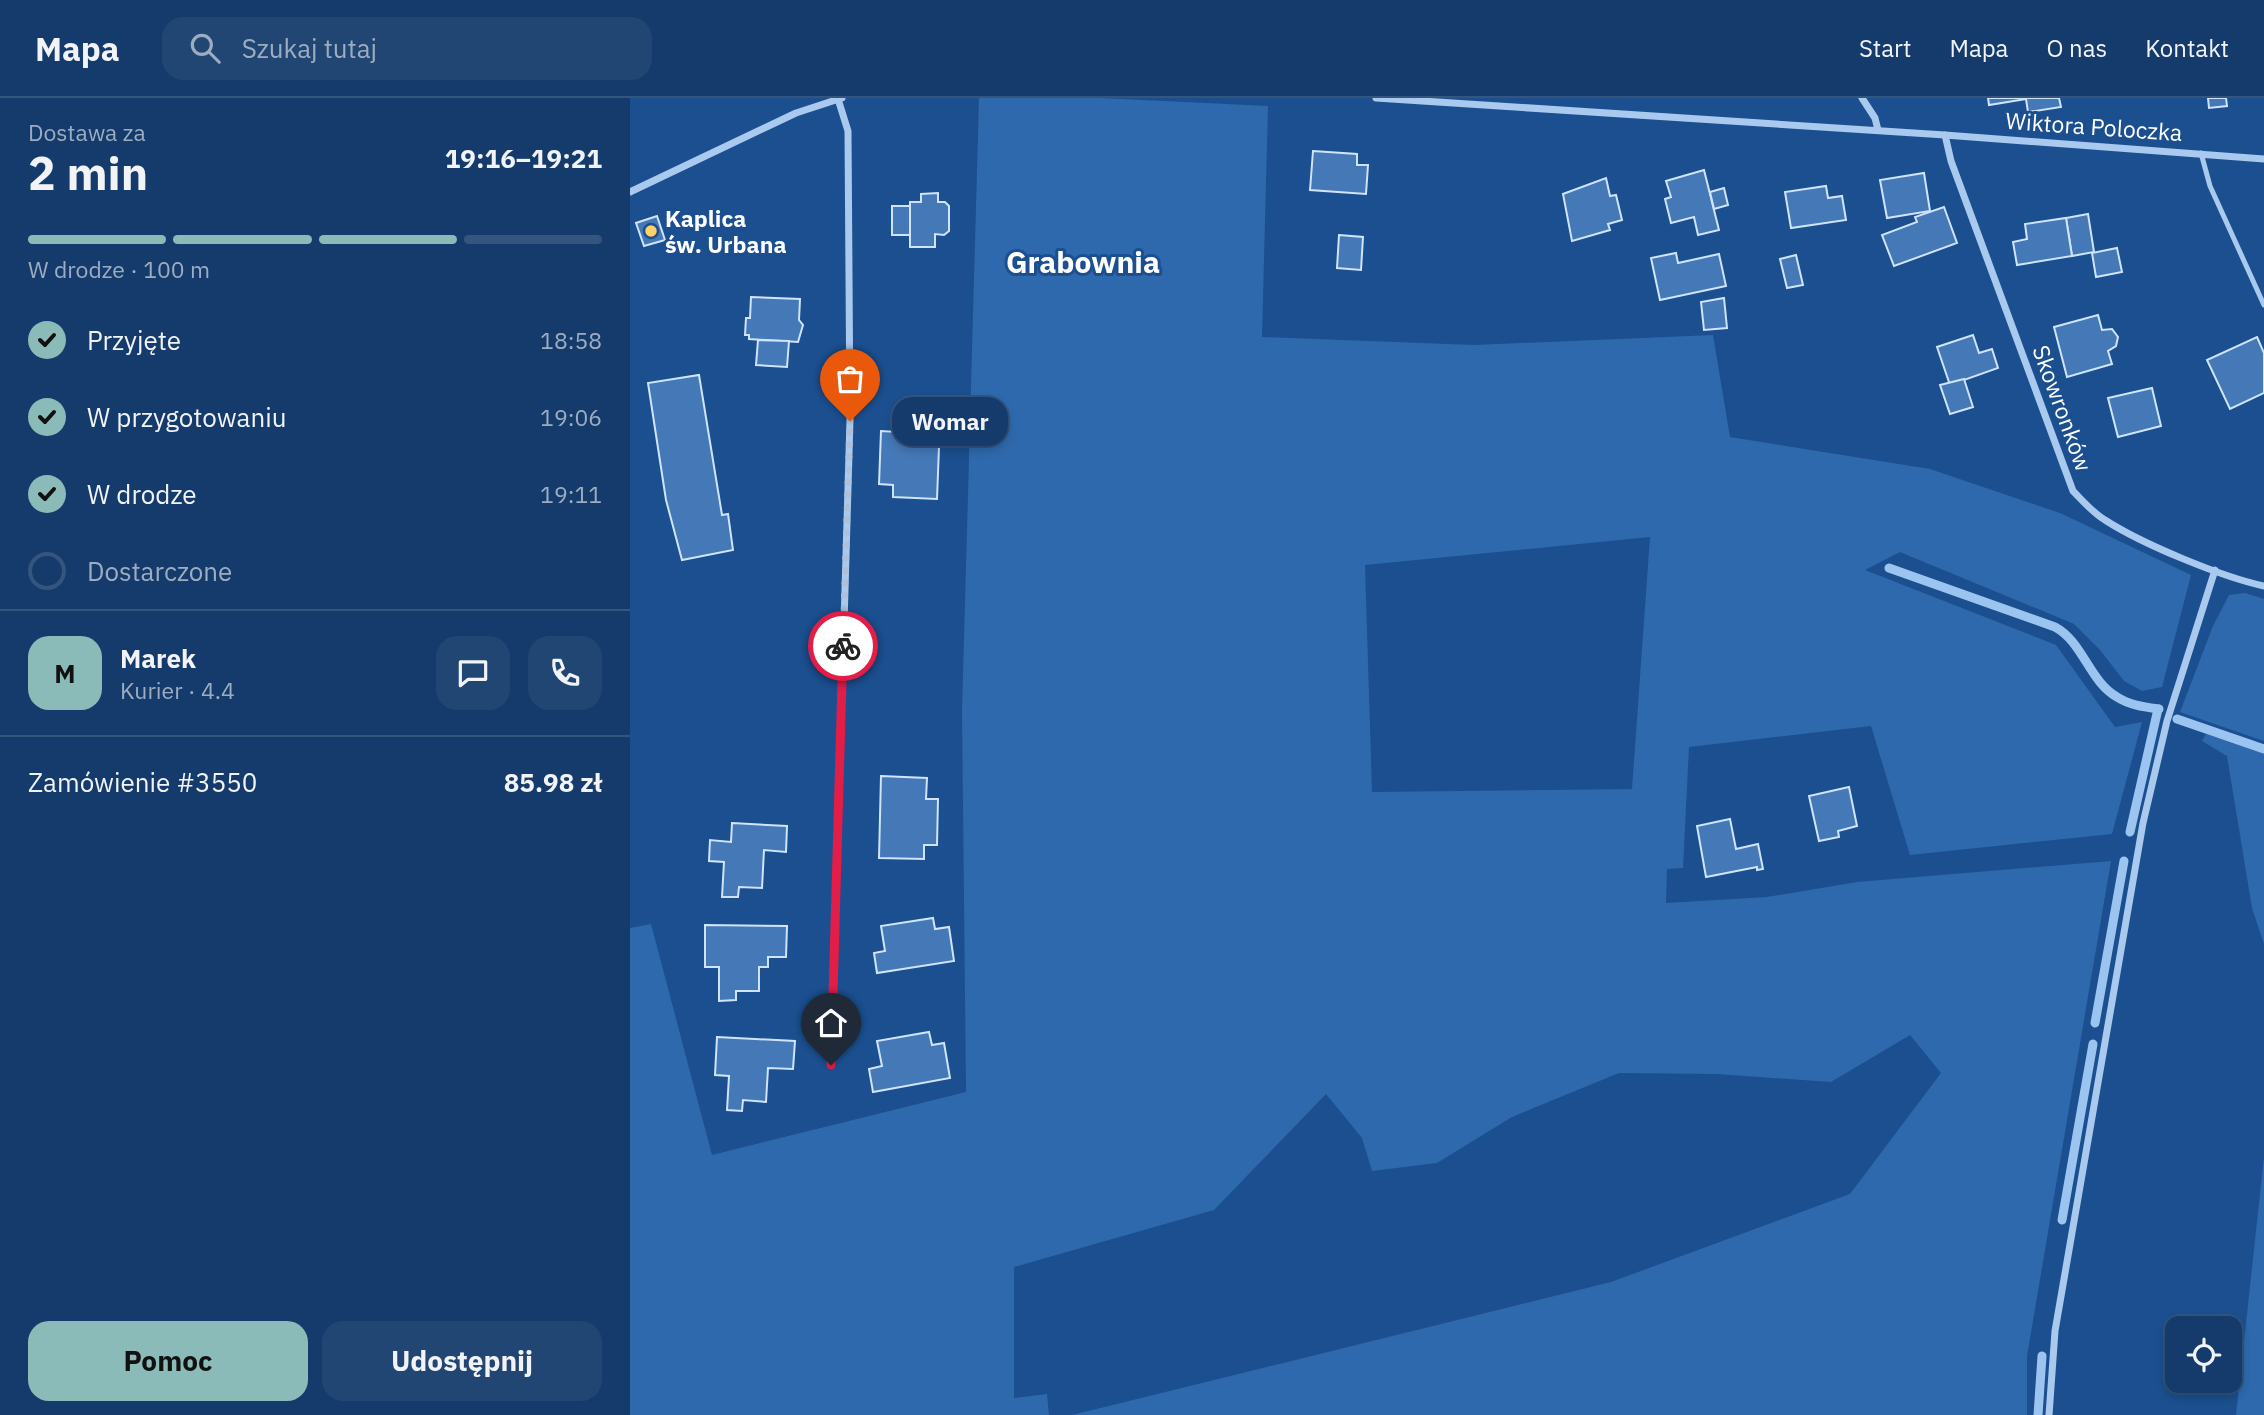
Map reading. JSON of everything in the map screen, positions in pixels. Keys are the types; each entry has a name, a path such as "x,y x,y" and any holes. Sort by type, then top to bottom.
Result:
{"street":[{"name":"Wiktora Poloczka","path":"1376,98 1878,130 2264,159"},
{"path":"1862,98 1878,130"},
{"path":"630,192 796,113 841,99 848,131 850,421 831,1065"},
{"name":"Skowronków","path":"1945,135 1951,162 2073,491 2103,519 2131,534 2244,582 2264,586"},
{"path":"2049,1415 2057,1319 2143,823 2167,721 2215,570"}],"lane":[{"path":"2201,153 2210,186 2264,304"}],"shaded area":[{"path":"979,98 1101,98 1268,106 1262,337 1474,345 1713,335 1730,437 1930,469 2060,513 2191,575 2162,687 2142,691 2124,681 2100,650 2074,624 1900,552 1865,570 2056,645 2115,727 2142,722 2112,834 1910,855 1871,726 1689,747 1683,868 1667,869 1666,903 1767,897 1857,882 2111,861 2027,1356 2027,1415 1072,1415 1611,1282 1850,1194 1941,1073 1910,1035 1831,1082 1716,1074 1619,1073 1512,1117 1437,1163 1372,1171 1362,1138 1326,1094 1214,1210 1014,1267 1014,1398 1047,1394 1049,1415 630,1415 630,928 651,924 712,1155 966,1092 962,711","holes":["1650,537 1632,789 1372,792 1365,565"]},
{"path":"2245,593 2264,599 2264,741 2180,712 2213,626 2229,595"},
{"path":"2206,734 2264,751 2264,944 2252,908 2227,756 2202,741"},
{"path":"2264,1157 2264,1415 2236,1415 2238,1393 2242,1393 2242,1360"}],"building":[{"path":"1988,98 2059,98 2061,107 2028,112 2026,99 1989,105"},
{"path":"2208,98 2226,98 2227,106 2209,108"},
{"path":"1313,151 1357,154 1357,165 1368,165 1366,194 1310,190"},
{"path":"1704,170 1719,230 1698,235 1694,217 1671,223 1665,199 1671,197 1666,181"},
{"path":"1924,173 1930,211 1887,218 1880,180"},
{"path":"1606,178 1610,196 1616,195 1622,220 1608,224 1610,230 1572,241 1563,194"},
{"path":"1826,186 1828,198 1842,196 1846,220 1791,228 1785,192"},
{"path":"1724,188 1728,205 1714,209 1710,192"},
{"path":"938,193 938,202 945,202 949,206 949,231 944,235 935,234 935,247 910,247 910,202 921,202 921,194"},
{"path":"892,206 910,206 910,235 892,235"},
{"path":"1944,207 1957,243 1894,266 1882,235 1917,222 1915,217"},
{"path":"2088,214 2094,252 2072,256 2066,218"},
{"name":"Kaplica św. Urbana","path":"657,216 665,240 644,246 636,223"},
{"path":"2066,218 2072,256 2017,265 2013,242 2027,239 2025,224"},
{"path":"1339,235 1363,237 1361,270 1337,268"},
{"path":"2117,248 2122,272 2096,277 2092,253"},
{"path":"1676,253 1678,263 1719,254 1726,286 1660,300 1651,258"},
{"path":"1796,255 1803,285 1787,288 1780,259"},
{"path":"751,297 800,299 799,320 803,325 798,342 749,339 749,335 745,335 746,318 750,318"},
{"path":"1724,298 1727,328 1704,330 1701,302"},
{"path":"2098,315 2102,330 2112,329 2118,337 2116,346 2108,351 2112,364 2067,377 2054,327"},
{"path":"1973,335 1979,353 1992,349 1998,368 1950,385 1937,347"},
{"path":"2257,337 2264,353 2264,393 2230,409 2207,360"},
{"path":"758,340 789,341 787,367 756,365"},
{"path":"699,375 722,515 728,514 733,550 682,560 666,500 648,383"},
{"path":"1964,379 1973,407 1950,414 1940,385"},
{"path":"2152,388 2161,426 2118,437 2108,398"},
{"path":"898,420 940,421 937,499 893,497 893,485 879,484 881,431 898,432"},
{"path":"881,776 927,778 926,799 938,799 937,845 924,845 924,859 879,858"},
{"path":"1849,787 1857,826 1838,831 1839,837 1819,841 1809,796"},
{"path":"1730,819 1736,849 1758,844 1763,869 1757,870 1757,867 1706,877 1697,826"},
{"path":"732,823 787,826 786,852 764,850 762,888 739,887 738,897 722,897 724,862 709,861 710,840 731,842"},
{"path":"933,918 935,929 949,927 954,961 877,973 874,953 885,951 881,926"},
{"path":"705,925 787,926 786,957 768,957 768,967 759,967 759,991 736,991 736,1000 719,1001 719,967 705,967"},
{"path":"929,1032 932,1045 944,1043 950,1078 873,1092 869,1069 882,1066 877,1041"},
{"path":"717,1037 795,1041 793,1069 768,1068 766,1102 743,1100 742,1111 727,1110 729,1076 715,1075"}],"waterway":[{"path":"1889,568 2055,627 2073,642 2107,690 2127,702 2159,709"},
{"path":"2130,832 2158,709"},
{"path":"2177,719 2264,749"},
{"path":"2095,1023 2124,861"},
{"path":"2062,1220 2093,1044"},
{"path":"2038,1415 2042,1356"}],"way so far":[{"path":"843,646 850,421"}],"place":[{"name":"Kaplica św. Urbana","path":"651,231"},
{"name":"Womar","path":"850,421"}],"district":[{"name":"Grabownia","path":"1083,261"}],"route":[{"path":"831,1065 843,646"}]}
